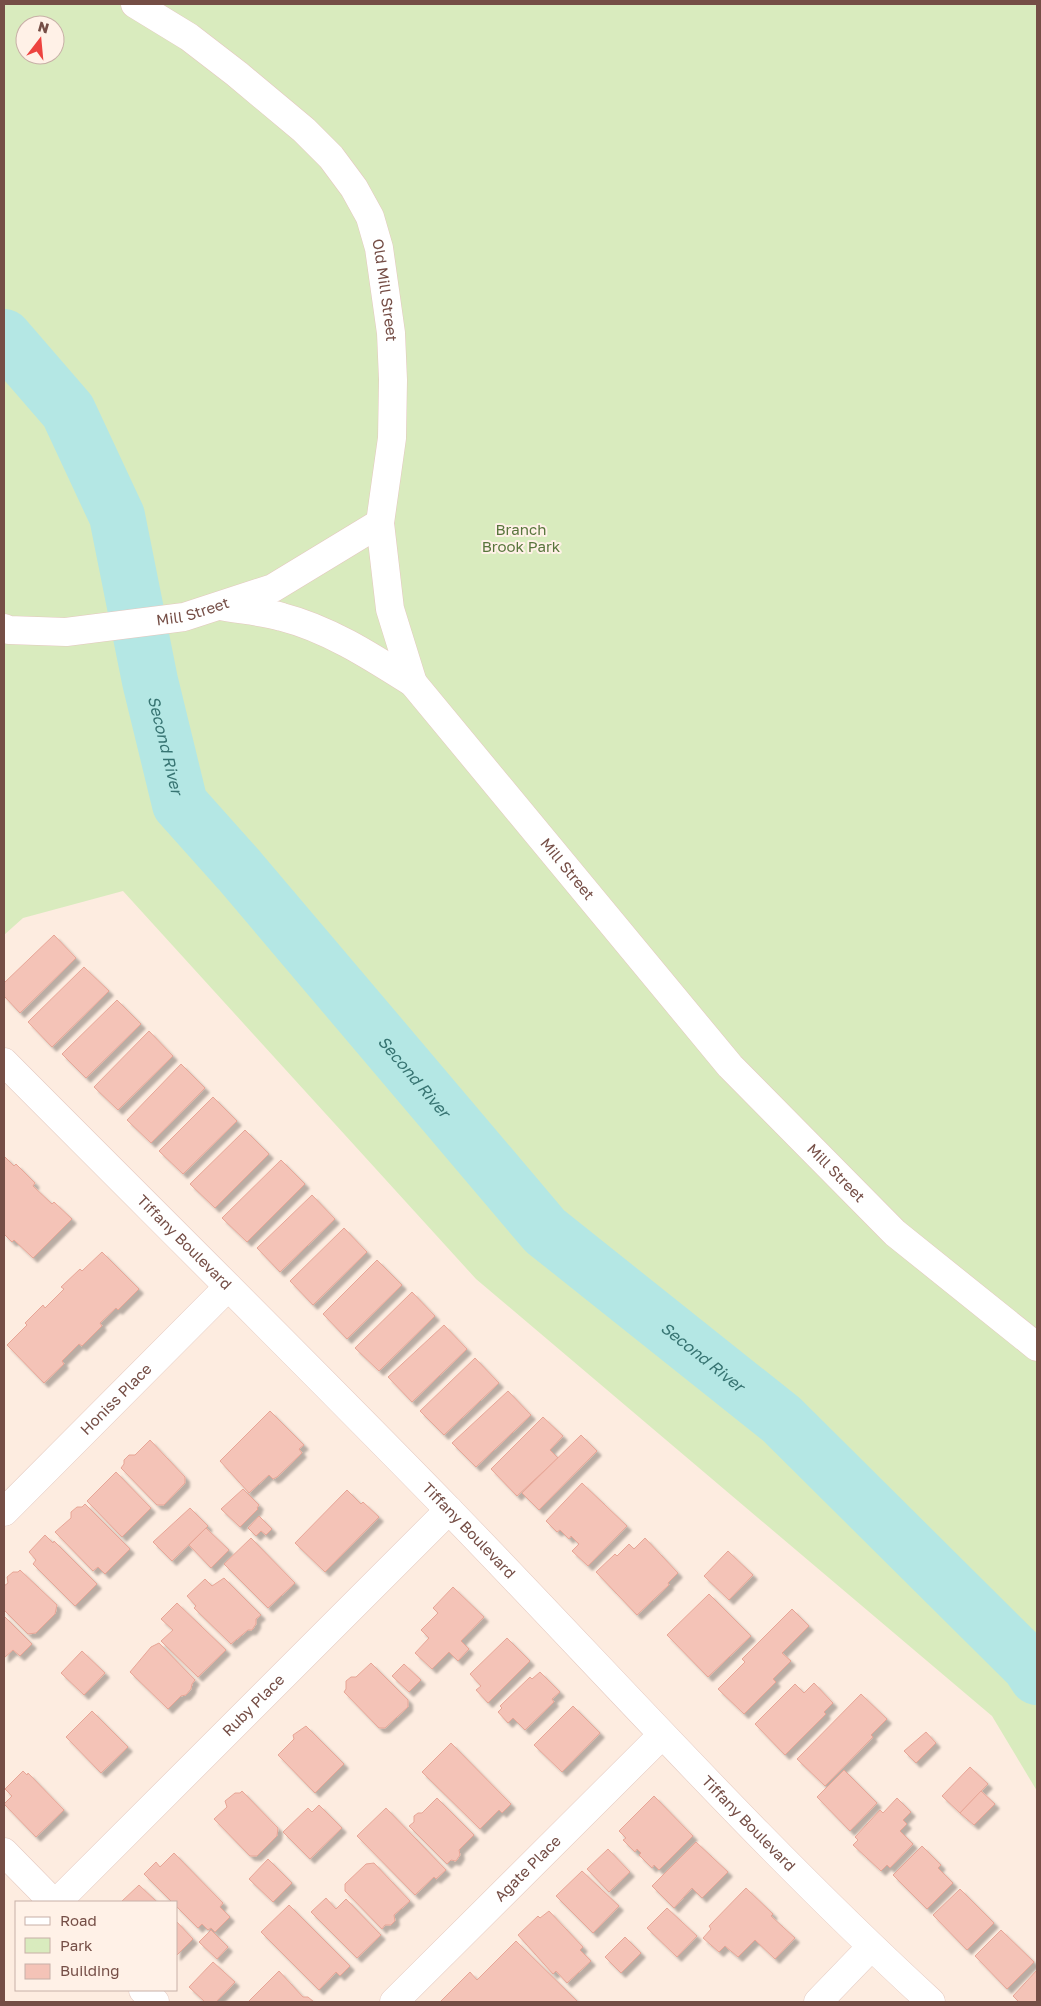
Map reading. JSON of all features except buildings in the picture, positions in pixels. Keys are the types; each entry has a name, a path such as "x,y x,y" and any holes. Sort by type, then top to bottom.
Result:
{"street":[{"name":"Old Mill Street","path":"135,4 188,37 237,74 304,130 331,157 354,188 370,217 379,248 391,333 393,380 392,438 380,523 390,608 413,682"},
{"path":"220,606 273,588 380,523"},
{"name":"Mill Street","path":"7,629 66,632 184,617 220,606 281,616 308,625 375,659 413,682 730,1066 895,1233 1037,1347"},
{"name":"Tiffany Boulevard","path":"4,1062 448,1510 662,1735 871,1947 931,2002"},
{"name":"Honiss Place","path":"4,1512 228,1287"},
{"name":"Ruby Place","path":"58,1901 448,1510"},
{"name":"Agate Place","path":"394,2002 662,1735"},
{"path":"4,1852 52,1901"},
{"path":"818,2002 871,1947"},
{"path":"143,1991 155,2002"}],"green space":[{"name":"Branch Brook Park","path":"4,4 1037,4 1037,1791 992,1716 476,1279 123,891 23,918 4,935"}],"waterway":[{"name":"Second River","path":"4,337 68,411 117,516 150,681 180,804 239,870 545,1231 781,1419 1029,1665 1037,1677"}]}
